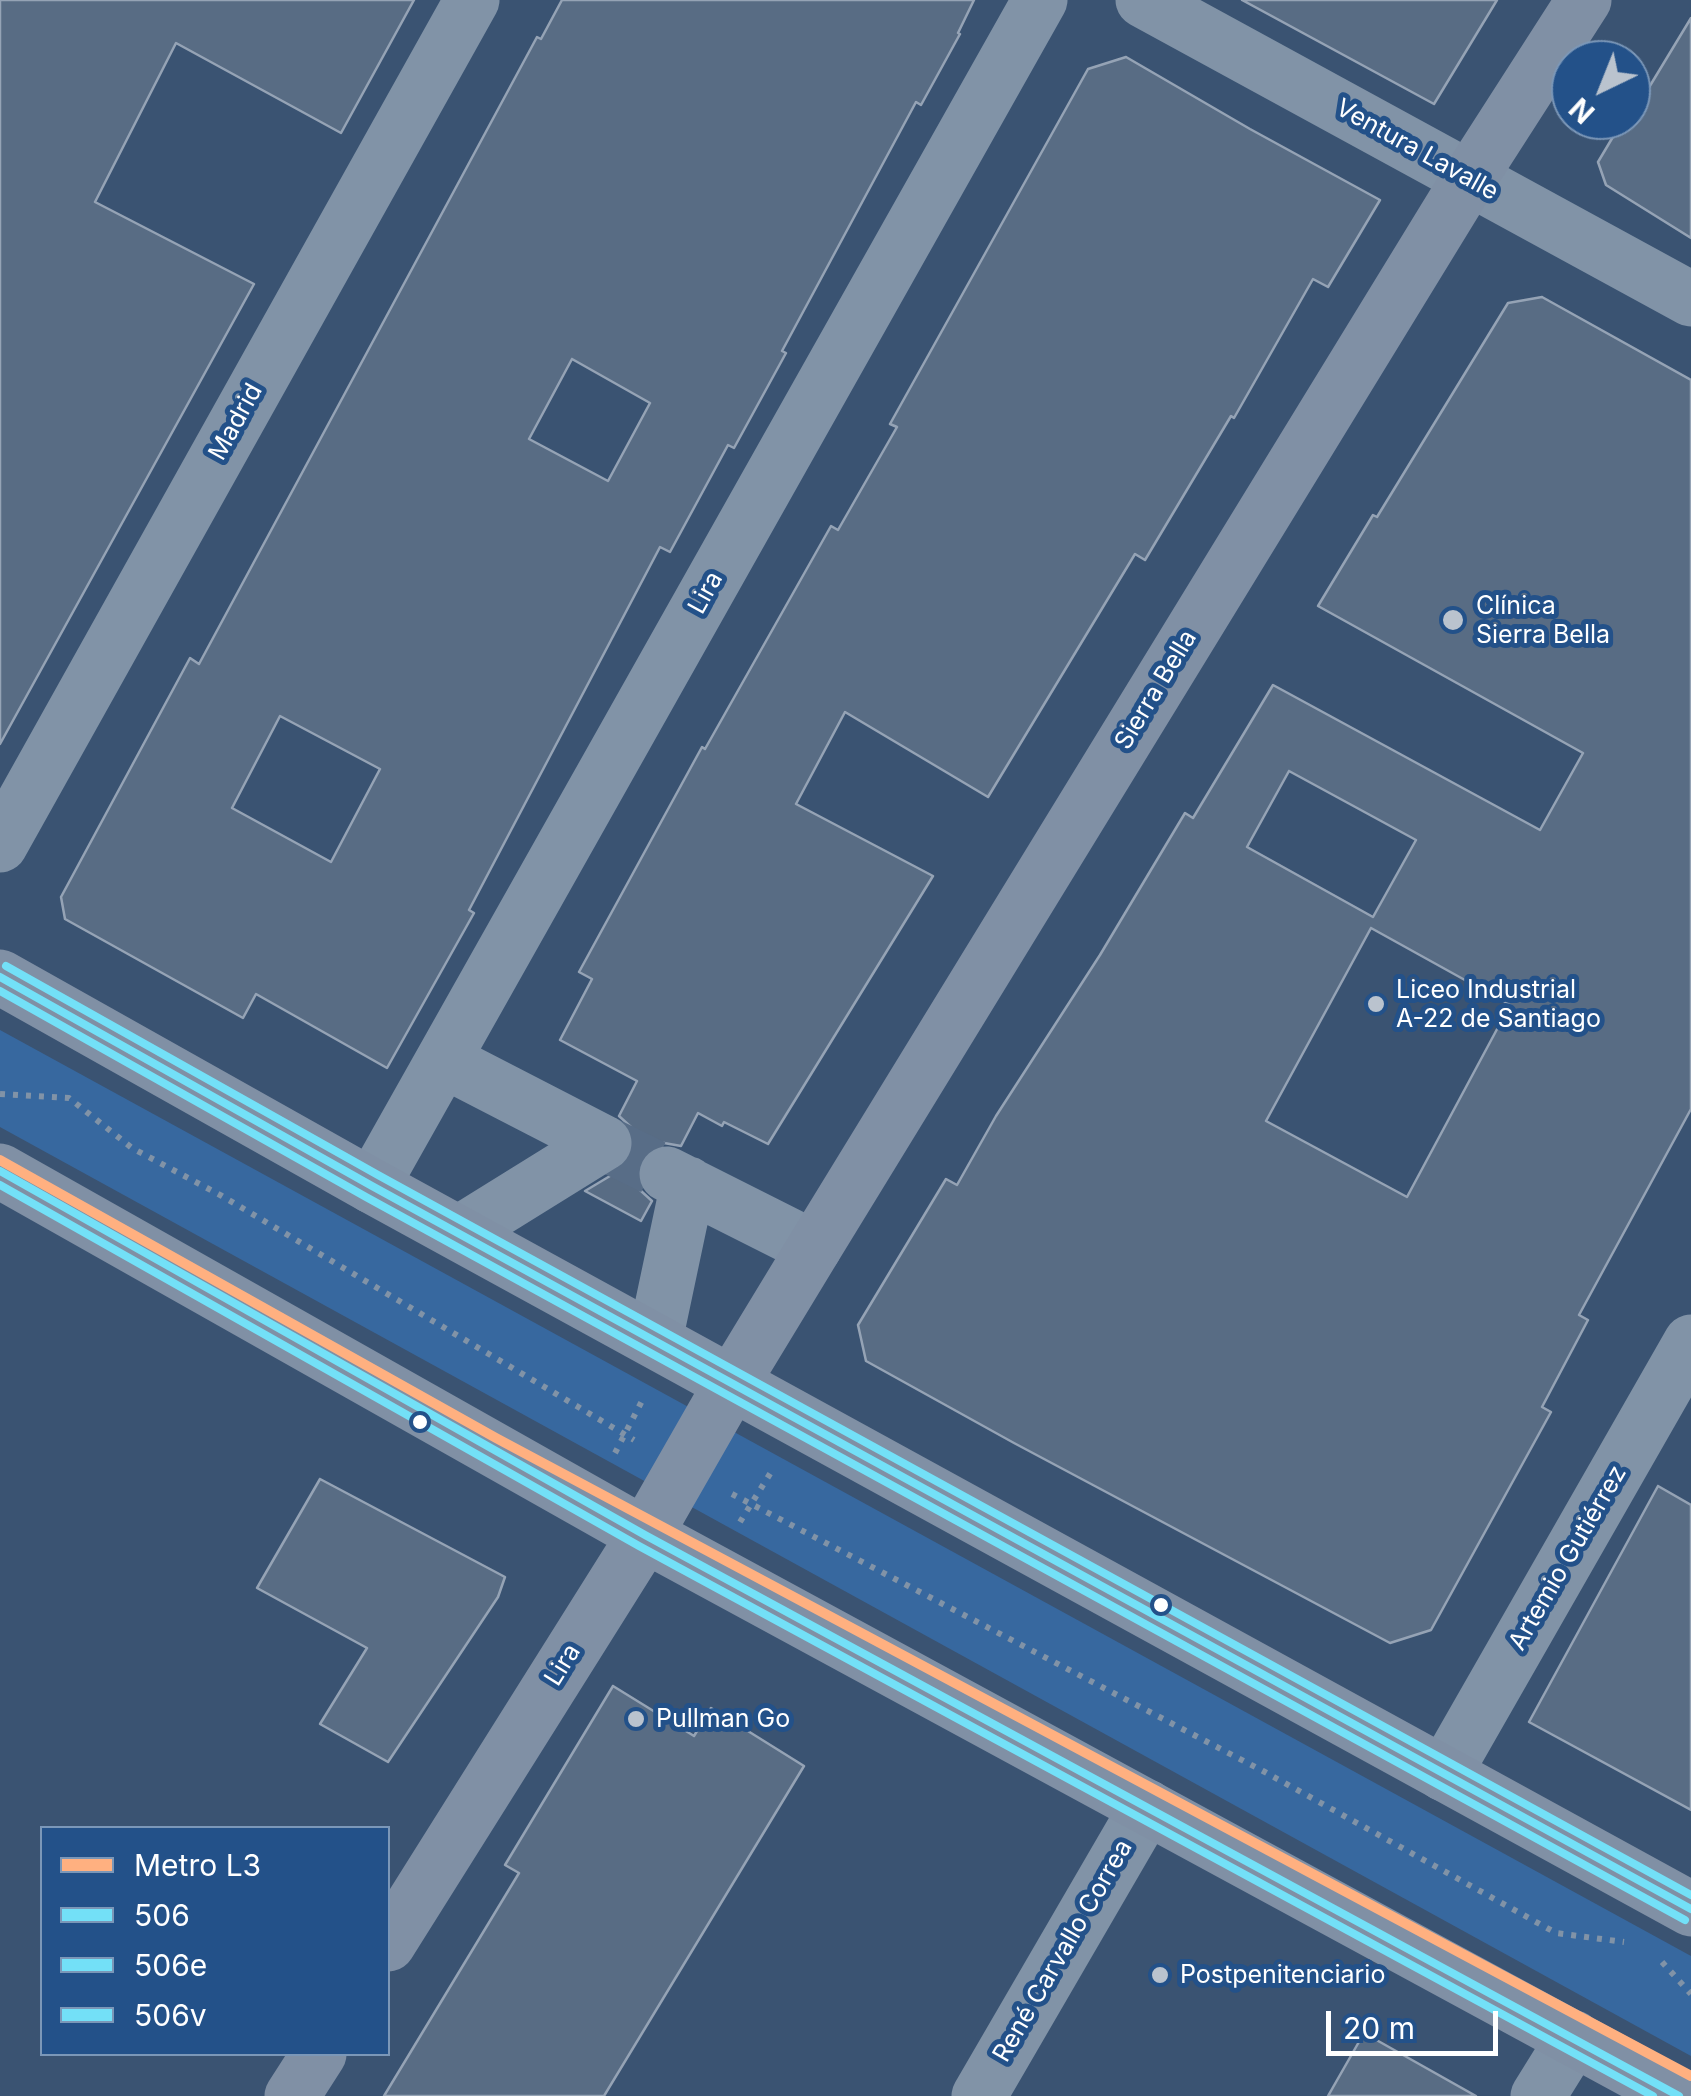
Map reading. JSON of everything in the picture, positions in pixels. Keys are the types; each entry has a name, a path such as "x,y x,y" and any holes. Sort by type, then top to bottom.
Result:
{"main road":[{"name":"Sierra Bella","path":"732,1383 1469,179 1584,0"},
{"path":"0,977 372,1186 1691,1909"},
{"path":"0,1171 645,1535 1679,2096"},
{"name":"Lira","path":"390,1941 645,1535 732,1383"},
{"path":"292,2096 318,2056"}],"street":[{"name":"Madrid","path":"0,845 472,0"},
{"name":"Lira","path":"372,1186 1040,0"},
{"name":"Ventura Lavalle","path":"1143,0 1691,298"},
{"path":"443,1060 604,1142 459,1233"},
{"path":"662,1344 678,1179 814,1248"},
{"name":"Artemio Gutiérrez","path":"1444,1774 1691,1342"},
{"name":"René Carvallo Correa","path":"978,2096 1147,1807"},
{"path":"1538,2096 1574,2038"}],"path":[{"path":"0,1094 69,1098 132,1148 222,1196 683,1468 1263,1771 1556,1933 1622,1940 1636,1948"},
{"path":"589,1502 624,1434 662,1344"},
{"path":"710,1570 801,1420"},
{"path":"1650,1956 1665,1964 1691,1994"}],"shaded area":[{"path":"0,1030 1691,1956 1691,2056 0,1127"}],"building":[{"path":"0,0 414,0 341,133 176,43 95,202 254,284 0,744"},
{"path":"562,0 974,0 960,34 921,105 916,102 734,448 728,445 670,552 660,547 469,910 474,913 387,1068 256,994 243,1018 65,919 61,897 190,658 199,664 537,37 541,39","holes":["572,359 650,403 608,481 529,439","280,716 380,769 331,862 232,808"]},
{"path":"1242,0 1497,0 1434,104"},
{"path":"1691,18 1691,238 1606,185 1598,162 1611,140 1651,140 1651,84"},
{"path":"1126,57 1380,200 1328,287 1313,279 1234,418 1231,416 1145,560 1135,554 988,797 845,712 796,804 933,876 768,1144 698,1113 681,1146 664,1143 651,1147 640,1159 636,1177 640,1190 652,1201 641,1221 585,1191 620,1170 632,1157 635,1142 631,1127 619,1116 637,1081 560,1040 592,979 579,972 702,747 705,749 831,526 838,530 897,427 890,424 1088,69"},
{"path":"1542,297 1691,380 1691,1109 1579,1315 1588,1320 1542,1407 1551,1412 1431,1630 1390,1643 866,1361 858,1325 946,1179 957,1185 1185,813 1193,818 1273,685 1540,830 1583,753 1318,606 1508,303","holes":["1289,771 1416,840 1373,917 1247,847","1371,928 1510,1005 1407,1197 1266,1121"]},
{"path":"320,1479 505,1577 498,1597 388,1762 320,1724 367,1648 257,1588"},
{"path":"1658,1486 1691,1505 1691,1810 1529,1722"},
{"path":"613,1686 694,1736 711,1708 804,1766 604,2096 384,2096 519,1873 505,1865"},
{"path":"1364,2033 1476,2096 1328,2096"}],"tunnel":[{"path":"604,1143 667,1174"}],"metro line":[{"name":"L3","path":"0,1160 496,1438 1691,2076"}],"transit line":[{"name":"506v","path":"6,966 378,1175 1691,1895"},
{"name":"506","path":"0,977 372,1186 1691,1909"},
{"name":"506e","path":"0,991 366,1197 1685,1920"},
{"name":"506","path":"0,1171 645,1535 1679,2096"},
{"name":"506e","path":"0,1185 639,1546 1653,2096"}],"place":[{"name":"Clínica Sierra Bella","path":"1453,620"},
{"name":"Liceo Industrial A-22 de Santiago","path":"1376,1004"},
{"name":"Pullman Go","path":"636,1719"},
{"name":"Postpenitenciario","path":"1160,1975"}]}
